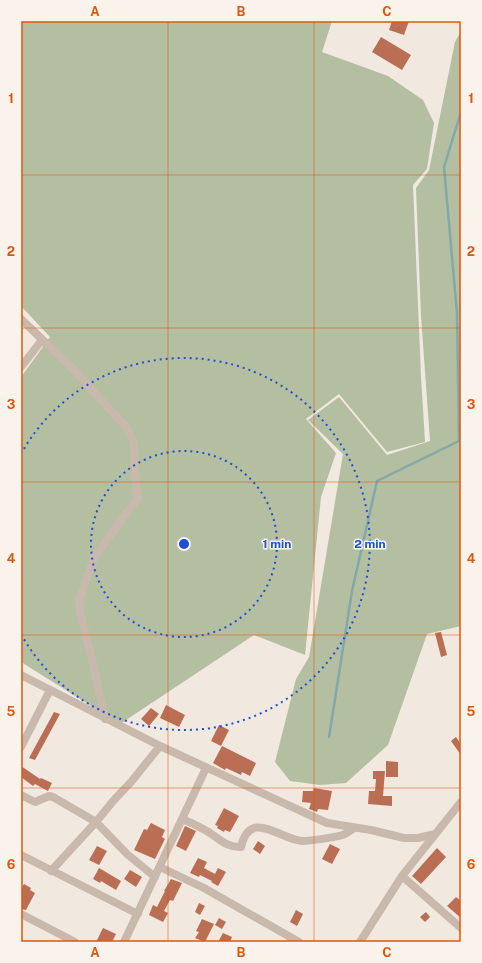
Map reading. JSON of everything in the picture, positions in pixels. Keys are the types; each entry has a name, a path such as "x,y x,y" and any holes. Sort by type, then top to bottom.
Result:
{"street":[{"path":"21,319 74,370 99,397 126,427 134,442 135,476 138,499 94,558 79,606 105,719"},
{"path":"21,367 42,340"},
{"path":"21,675 160,746 321,821 404,838 418,838 435,834"},
{"path":"21,747 23,735 50,690"},
{"path":"51,871 132,782 160,746"},
{"path":"124,942 206,768"},
{"path":"21,795 35,802 49,796 53,797 96,822 127,854 155,877"},
{"path":"360,942 402,876 461,802"},
{"path":"182,819 205,830 226,844 234,847 241,847 244,837 249,830 256,826 302,841 341,835 353,828"},
{"path":"21,855 138,914"},
{"path":"160,867 204,888 299,942"},
{"path":"402,876 461,928"},
{"path":"21,914 75,942"}],"green space":[{"path":"21,21 332,21 322,52 388,76 423,100 434,123 427,169 413,185 425,442 387,452 339,394 306,419 336,453 321,497 305,655 254,635 120,724 21,662 21,377 50,337 21,306"},
{"path":"461,31 461,626 427,634 388,745 346,783 320,785 290,781 275,762 296,679 309,657 343,454 308,420 339,397 387,455 430,441 421,316 416,188 429,170 455,42"}],"building":[{"path":"392,21 409,21 404,35 389,30"},
{"path":"381,37 411,55 402,70 372,52"},
{"path":"441,632 447,655 441,657 435,633"},
{"path":"166,705 185,715 179,727 160,718"},
{"path":"151,708 159,714 149,726 141,719"},
{"path":"54,712 60,714 35,760 29,758"},
{"path":"219,725 229,730 221,746 211,741"},
{"path":"456,737 461,744 461,755 451,741"},
{"path":"222,746 256,763 250,776 242,772 241,775 226,768 225,770 213,763"},
{"path":"386,761 398,762 398,777 386,777"},
{"path":"21,766 40,779 41,778 52,783 48,791 35,784 33,786 21,777"},
{"path":"373,771 385,771 383,796 392,796 392,806 368,804 369,791 375,791 376,779 373,779"},
{"path":"314,788 332,791 328,810 318,809 317,812 309,809 311,803 302,802 303,791 313,791"},
{"path":"224,808 239,816 230,832 225,830 224,832 215,825"},
{"path":"151,823 165,830 162,837 165,839 155,859 134,850 144,829 147,830"},
{"path":"185,826 196,831 186,851 176,846"},
{"path":"258,841 265,846 260,854 253,849"},
{"path":"330,844 340,849 332,864 322,859"},
{"path":"97,846 107,851 99,865 89,860"},
{"path":"437,848 446,857 421,884 412,876"},
{"path":"198,858 207,862 204,868 215,874 218,868 226,872 218,886 200,875 199,877 190,873"},
{"path":"99,868 121,881 116,890 101,881 100,883 93,879"},
{"path":"130,870 142,877 136,887 124,879"},
{"path":"171,879 182,883 173,901 170,900 164,911 168,913 163,922 149,915 153,905 157,907"},
{"path":"24,884 31,888 30,890 35,893 26,910 21,909 21,889"},
{"path":"456,897 461,901 461,918 447,906"},
{"path":"199,903 205,906 200,915 195,912"},
{"path":"296,910 303,914 297,926 290,922"},
{"path":"426,912 430,917 425,922 420,917"},
{"path":"219,918 226,922 222,929 215,925"},
{"path":"202,919 214,924 205,942 195,938 199,932 196,931"},
{"path":"103,928 116,934 112,942 96,942"},
{"path":"223,933 232,937 230,942 218,942"}],"waterway":[{"path":"329,737 352,591 377,481 459,441 457,313 444,167 461,112"}]}
